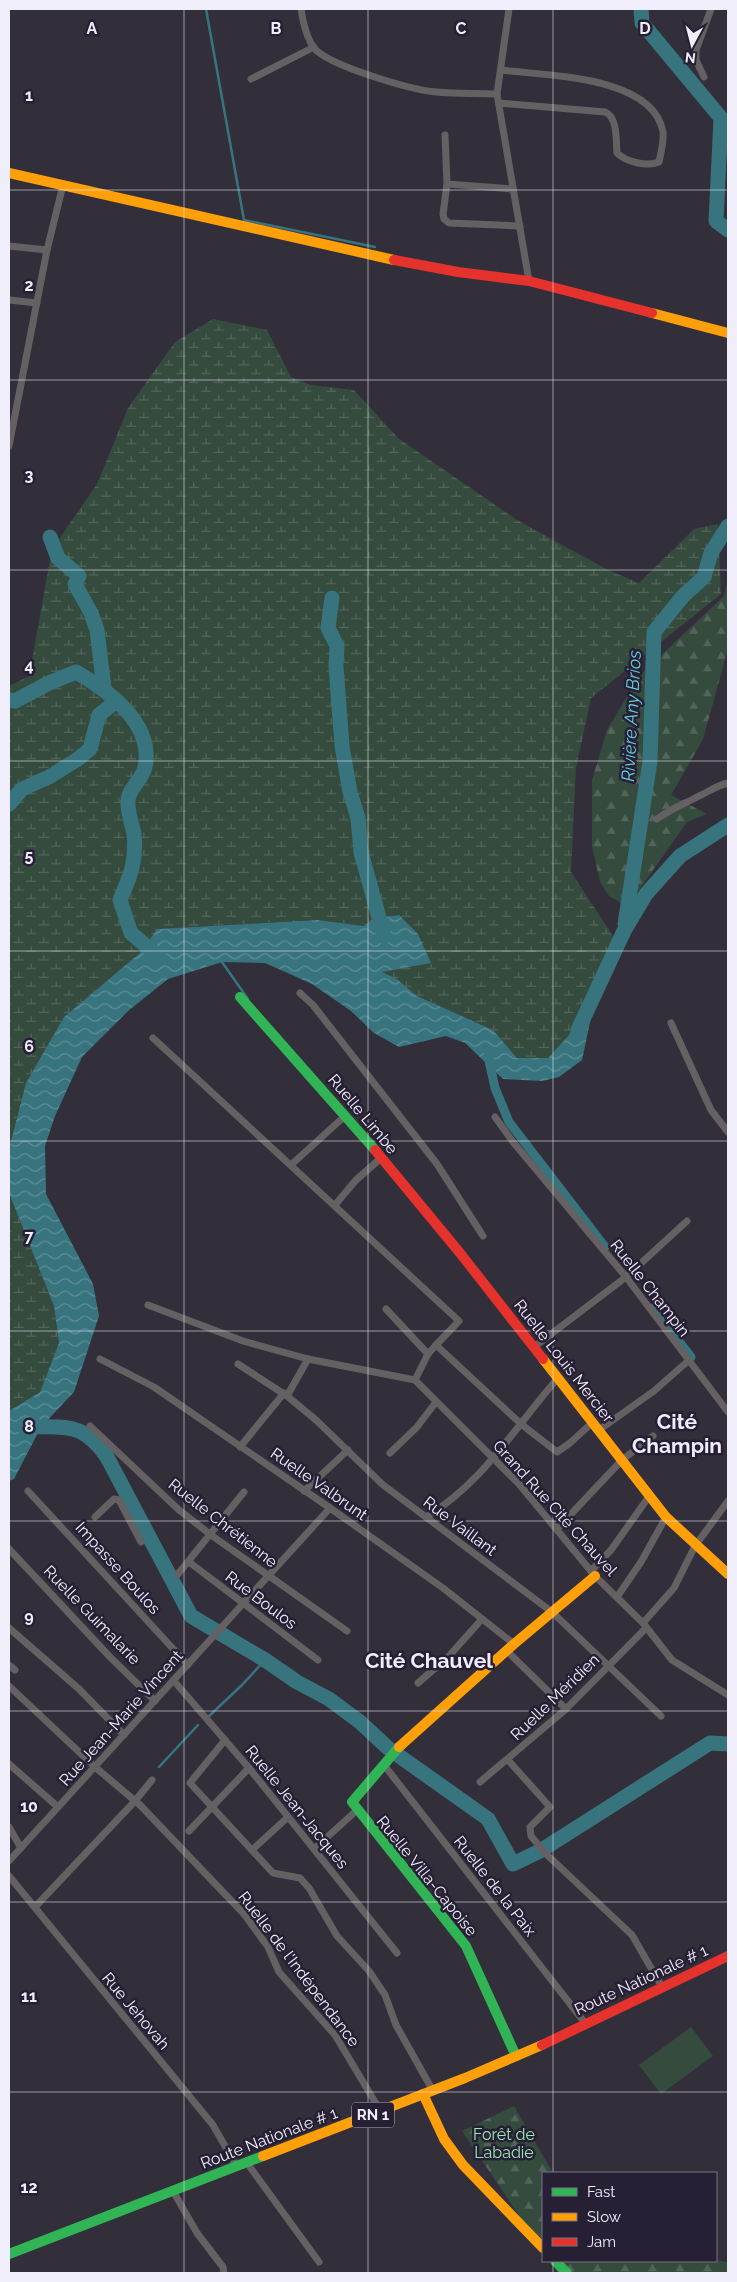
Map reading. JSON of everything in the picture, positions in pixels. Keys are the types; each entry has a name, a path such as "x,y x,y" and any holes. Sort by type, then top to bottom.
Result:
{"street":[{"path":"300,9 309,40 314,47 333,62 434,92 497,94"},
{"path":"509,9 497,94 529,281"},
{"path":"704,77 696,60 696,50 711,9"},
{"path":"251,79 314,47"},
{"path":"499,103 605,112 611,116 614,123 617,153 629,161 653,164 659,162 663,132 659,121 650,108 630,92 593,82 500,70"},
{"path":"445,135 447,184 444,219 449,223 520,226"},
{"path":"9,173 368,255 458,272 529,281 728,333"},
{"path":"447,184 513,189"},
{"path":"9,446 36,303 63,185"},
{"path":"9,246 47,250"},
{"path":"9,300 36,303"},
{"path":"657,818 672,808 698,797 715,786 728,784"},
{"path":"300,992 314,1005 437,1164 483,1236"},
{"name":"Ruelle Limbe","path":"240,997 346,1115 460,1253"},
{"path":"671,1023 711,1110 728,1132"},
{"path":"148,1305 243,1342 308,1359 415,1380 428,1354 459,1321 292,1164 153,1038"},
{"path":"292,1164 346,1115"},
{"name":"Ruelle Champin","path":"494,1117 626,1277 728,1412"},
{"path":"335,1205 356,1180 381,1158"},
{"path":"534,1347 626,1277 688,1221"},
{"name":"Ruelle Louis Mercier","path":"460,1253 666,1517 695,1546 728,1574"},
{"path":"386,1309 428,1354"},
{"path":"436,1345 521,1424 557,1452 654,1391 688,1361"},
{"name":"Ruelle Valbrunt","path":"100,1359 154,1387 330,1508 482,1619 511,1647 566,1709"},
{"path":"240,1447 286,1394 308,1359"},
{"name":"Rue Vaillant","path":"238,1364 286,1394 348,1450 382,1484 552,1612 661,1716"},
{"path":"426,1517 458,1495 494,1459 558,1378"},
{"name":"Grand Rue Cité Chauvel","path":"415,1380 520,1484 593,1573 645,1625 672,1660 728,1695"},
{"path":"390,1453 417,1427 436,1402"},
{"name":"Ruelle Chrétienne","path":"90,1426 179,1510 211,1535 347,1631"},
{"path":"557,1529 622,1460 654,1436"},
{"path":"304,1491 348,1450"},
{"name":"Impasse Boulos","path":"28,1491 188,1665"},
{"path":"178,1574 244,1492"},
{"path":"593,1573 650,1496"},
{"path":"95,1517 117,1499 122,1503 141,1542"},
{"name":"Ruelle Méridien","path":"480,1782 566,1709 645,1625 674,1588 695,1546 728,1501"},
{"name":"Rue Jean-Marie Vincent","path":"9,1862 330,1508"},
{"path":"617,1597 641,1562 666,1517"},
{"name":"Ruelle Guimalarie","path":"9,1548 110,1657 155,1700"},
{"name":"Rue Boulos","path":"189,1562 242,1605 318,1660"},
{"name":"Ruelle Villa-Capoise","path":"516,2056 466,1946 356,1811 352,1802 397,1750 593,1573"},
{"path":"418,1683 449,1656 482,1619"},
{"path":"9,1628 79,1689 124,1734"},
{"name":"Ruelle Jean-Jacques","path":"174,1681 249,1768 397,1953"},
{"name":"Ruelle de l'Indépendance","path":"9,1686 95,1767 136,1801 244,1914 268,1946 279,1972 335,2035 381,2112"},
{"path":"225,1740 190,1784 274,1872 300,1878 309,1888 337,1936 369,1972 385,1995 396,2025 428,2093 444,2139 463,2165 542,2247"},
{"path":"508,1760 550,1807 530,1827 530,1833 545,1852 632,1935 662,1987"},
{"path":"9,1764 58,1807"},
{"name":"Ruelle de la Paix","path":"384,1765 584,2023"},
{"path":"189,1831 249,1768"},
{"path":"35,1907 136,1801 152,1780"},
{"path":"314,1849 356,1811"},
{"path":"252,1850 288,1817"},
{"path":"9,1827 21,1848"},
{"name":"Rue Jehovah","path":"9,1876 212,2125 319,2262"},
{"name":"Route Nationale # 1","path":"9,2254 428,2093 516,2056 728,1956"},
{"path":"173,2191 197,2233 223,2267 224,2273"},
{"path":"556,2262 567,2273"}],"green space":[{"path":"213,319 267,330 291,377 311,385 354,390 398,438 517,520 608,570 639,583 694,529 718,524 721,594 591,698 576,768 571,872 613,936 612,953 569,1035 548,1058 517,1058 493,1030 417,996 397,979 381,972 399,915 374,918 364,926 318,920 157,929 141,952 64,1017 9,1149 9,686 29,676 52,549 97,484 128,408 175,342"},
{"path":"728,578 728,649 703,739 671,795 707,814 687,822 631,901 621,903 609,896 600,882 592,846 592,780 607,730 640,675 724,596"},
{"path":"9,1193 54,1306 59,1343 40,1392 9,1411"},
{"path":"691,2027 713,2056 661,2094 639,2065"},
{"name":"Forêt de Labadie","path":"514,2106 552,2172 542,2172 542,2250 462,2131"},
{"path":"717,2260 728,2262 728,2273 558,2273 551,2262 717,2262"}],"water":[{"path":"399,915 418,934 431,963 382,972 397,979 417,996 493,1030 517,1058 548,1058 569,1035 582,1010 592,1013 582,1060 559,1077 542,1081 503,1079 465,1043 446,1036 399,1047 374,1033 351,1011 312,984 265,963 222,962 168,979 128,1011 82,1057 55,1116 45,1146 46,1194 93,1284 99,1316 74,1392 41,1427 14,1479 9,1481 9,1411 40,1392 59,1343 54,1306 9,1193 9,1149 26,1083 64,1017 141,952 157,929 318,920 364,926 374,918"}],"waterway":[{"path":"206,9 244,220 375,247"},
{"name":"Rivière Any Brios","path":"641,9 642,23 721,118 716,221 728,230"},
{"name":"Rivière Any Brios","path":"625,924 650,761 654,632 683,596 704,577 711,553 728,526"},
{"path":"50,537 58,558 79,576 75,584 91,613 97,630 104,688"},
{"path":"332,598 328,628 337,646 336,666 342,746 350,792 358,818 361,852 384,936"},
{"path":"9,700 15,701 49,683 76,672 115,699 136,723 143,736 146,751 145,767 128,801 134,834 134,861 120,900 131,933 159,957"},
{"path":"9,804 22,789 49,777 90,749 99,715 116,701"},
{"path":"578,1030 624,931 646,894 680,856 728,825"},
{"path":"222,962 248,999"},
{"path":"488,1056 495,1088 509,1122 605,1247"},
{"path":"653,1308 691,1357"},
{"path":"23,1426 71,1428 80,1431 98,1445 107,1457 191,1616 265,1660 297,1682 329,1699 360,1722 388,1748 488,1819 513,1864 540,1851 710,1743 728,1744"},
{"path":"208,1717 265,1660"},
{"path":"159,1767 198,1725"}],"traffic: fast":[{"path":"240,997 375,1150"},
{"path":"399,1747 352,1802 466,1946 516,2056"},
{"path":"9,2254 263,2156"},
{"path":"556,2262 567,2273"}],"traffic: slow":[{"path":"9,173 394,260"},
{"path":"652,313 728,333"},
{"path":"543,1359 666,1517 728,1574"},
{"path":"399,1747 514,1644 595,1576"},
{"path":"263,2156 465,2078 542,2045"},
{"path":"423,2094 444,2139 463,2165 542,2247"}],"traffic: jam":[{"path":"394,260 458,272 529,281 652,313"},
{"path":"375,1150 460,1253 543,1359"},
{"path":"542,2045 728,1956"}],"district":[{"name":"Cité Champin","path":"677,1433"},
{"name":"Cité Chauvel","path":"429,1660"}]}
